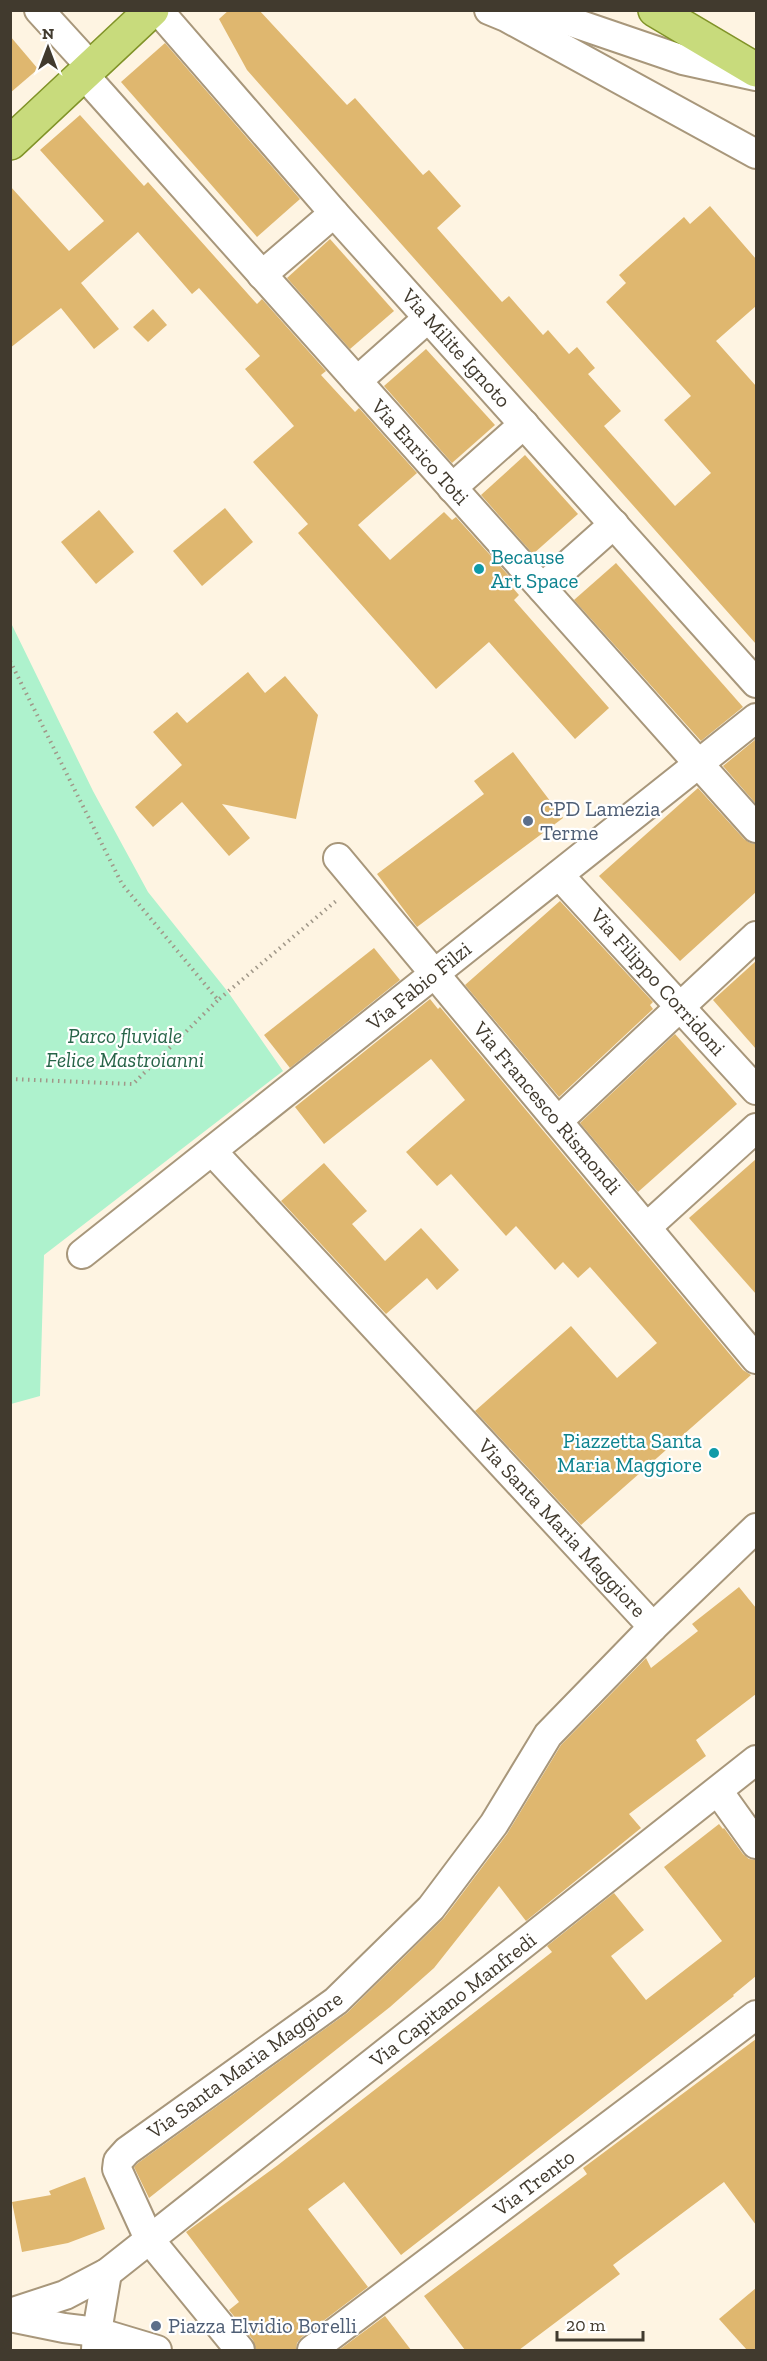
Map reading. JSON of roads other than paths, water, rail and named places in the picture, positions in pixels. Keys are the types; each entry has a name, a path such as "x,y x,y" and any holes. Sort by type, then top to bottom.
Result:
{"main road":[{"path":"10,142 88,72 152,10"},
{"path":"655,10 756,70"}],"street":[{"name":"Via Enrico Toti","path":"39,10 88,72 262,275 756,828"},
{"name":"Via Milite Ignoto","path":"158,10 334,213 756,683"},
{"path":"489,10 506,17 756,154"},
{"path":"520,10 557,17 682,60 756,76"},
{"path":"262,275 334,213"},
{"path":"357,381 429,318"},
{"path":"452,488 524,424"},
{"path":"542,588 614,524"},
{"name":"Via Fabio Filzi","path":"82,1254 756,718"},
{"name":"Via Francesco Rismondi","path":"338,858 647,1227 751,1342"},
{"name":"Via Filippo Corridoni","path":"559,874 756,1090"},
{"path":"558,1121 756,936"},
{"path":"647,1227 756,1128"},
{"name":"Via Santa Maria Maggiore","path":"149,2239 117,2169 118,2161 127,2151 336,2001 431,1908 494,1824 548,1735 653,1627 212,1150"},
{"path":"653,1627 756,1528"},
{"name":"Via Capitano Manfredi","path":"149,2239 756,1760"},
{"path":"718,1791 756,1845"},
{"name":"Via Trento","path":"312,2350 756,2015"},
{"path":"10,2315 65,2295 106,2273 149,2239 240,2350"},
{"path":"96,2341 106,2273"},
{"path":"10,2315 64,2328 96,2341 157,2350"}],"place":[{"name":"Because Art Space","path":"479,569"},
{"name":"CPD Lamezia Terme","path":"528,821"},
{"name":"Piazzetta Santa Maria Maggiore","path":"714,1453"},
{"name":"Piazza Elvidio Borelli","path":"156,2326"}],"park label":[{"name":"Parco fluviale Felice Mastroianni","path":"125,1048"}]}
